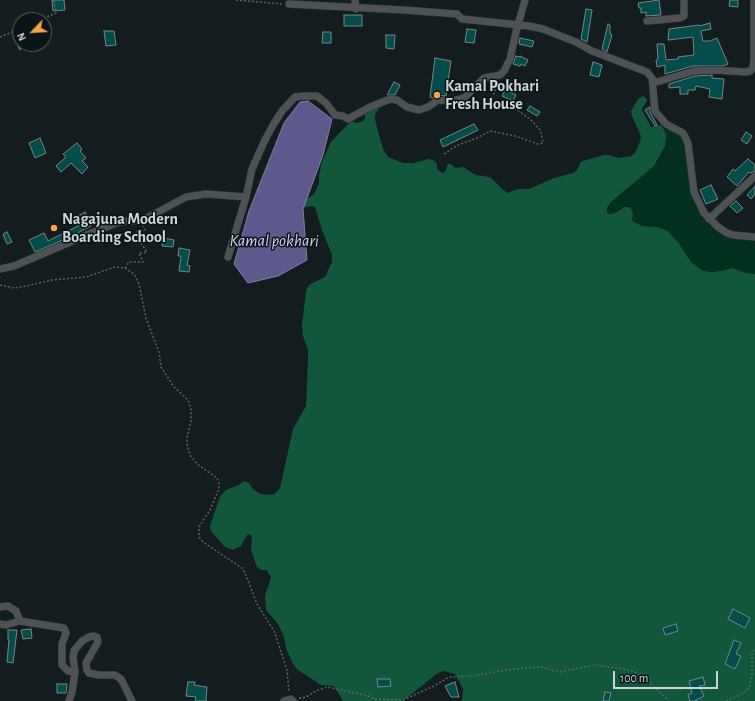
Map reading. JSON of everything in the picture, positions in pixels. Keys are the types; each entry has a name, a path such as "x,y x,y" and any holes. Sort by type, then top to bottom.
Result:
{"street":[{"path":"355,0 356,9"},
{"path":"228,257 246,197 252,169 264,142 280,115 295,97 317,96 324,100 335,115 343,116 348,119 370,107 390,100 397,100 407,107 419,110 428,107 438,100 453,101 464,98 484,78 500,75 504,71 510,59 525,0"},
{"path":"647,21 680,18 684,16 684,0"},
{"path":"653,83 694,71 750,71 753,68 754,58 754,0"},
{"path":"289,4 457,14 462,19 529,26 543,29 576,42 592,51 647,72 652,78 655,112 666,124 683,133 688,142 694,192 709,219 718,227 733,235 755,237"},
{"path":"709,219 755,176"},
{"path":"0,269 14,266 119,222 143,220 186,197 206,194 246,197"},
{"path":"0,607 8,606 16,611 20,621"},
{"path":"0,624 6,625 20,621 64,628 66,633 62,644 62,665 64,669 75,672"},
{"path":"69,701 75,672 73,658 77,646 89,637 97,637 98,642 86,663 87,670 90,673 99,675 115,675 122,679 132,701"}],"path":[{"path":"52,15 56,13 54,0"},
{"path":"236,0 289,4"},
{"path":"0,37 12,32"},
{"path":"444,154 458,145 477,138 490,130 515,136 538,144 544,143 541,131 531,120 516,110 487,102 493,96 498,82"},
{"path":"125,268 129,262 143,262 139,253 147,252 136,236 136,231 145,230 143,227 143,220"},
{"path":"0,285 10,288 52,280 86,277 115,267 125,268 134,274 137,279 146,318 159,352 161,367 174,386 188,400 191,408 191,421 187,437 190,455 197,464 217,478 219,483 220,489 210,510 199,527 199,537 203,542 242,568 246,575 257,604 274,631 287,670 290,700 306,697 327,687 365,695 376,699 403,700 449,678 540,667 559,672 595,665 630,670 644,677 669,701"},
{"path":"726,701 740,695 750,688 752,676 752,652 755,649"}],"green space":[{"path":"643,96 647,99 647,101 642,110 651,127 661,125 666,135 665,146 654,166 612,201 607,208 607,212 612,214 624,207 629,207 633,214 632,220 634,222 642,226 657,227 668,231 680,245 691,262 703,271 712,272 732,268 746,273 755,274 755,701 462,701 463,689 455,674 444,671 438,673 403,701 343,701 334,686 321,685 298,670 293,664 278,624 266,610 265,595 271,578 267,570 261,570 257,567 251,550 252,536 249,534 247,535 241,546 233,550 225,547 211,531 210,526 220,496 226,490 239,485 244,481 249,483 253,489 260,494 272,495 280,488 293,429 306,406 308,350 303,336 302,325 306,291 309,285 325,277 332,262 332,255 315,207 312,206 302,208 303,202 314,194 319,184 319,175 322,162 331,142 349,123 352,121 357,123 363,121 365,119 365,113 377,107 379,109 375,114 375,120 383,149 388,157 403,163 414,163 428,159 433,160 437,164 437,169 442,173 445,172 448,164 451,164 455,168 463,167 476,175 490,177 507,193 518,189 529,189 554,178 573,173 583,161 604,155 618,158 631,156 635,153 641,139 631,111 638,99"},
{"path":"663,122 686,140 695,199 713,226 755,239 755,274 746,273 732,268 712,272 703,271 691,262 672,235 657,227 639,225 632,220 633,214 621,208 614,213 609,214 607,212 612,201 656,164 664,149 666,135 661,125"}],"water":[{"name":"Kamal pokhari","path":"308,101 332,119 323,155 303,209 307,260 278,276 248,283 234,264 249,211 284,123 300,102"}],"building":[{"path":"52,0 64,0 65,10 53,11"},
{"path":"659,0 661,15 646,16 646,12 641,13 641,8 639,8 638,3"},
{"path":"730,0 738,0 738,7 729,6"},
{"path":"586,9 592,10 587,42 581,39"},
{"path":"344,15 362,15 362,26 344,26"},
{"path":"710,23 711,29 701,31 703,41 710,41 717,38 728,64 723,66 693,66 665,74 665,65 657,67 657,44 664,44 666,60 694,55 693,37 668,40 669,29 699,26"},
{"path":"608,24 610,25 610,34 612,35 607,52 602,49"},
{"path":"467,29 476,30 474,43 465,42"},
{"path":"104,31 114,31 116,45 106,46"},
{"path":"323,32 331,32 331,43 322,43"},
{"path":"386,35 395,35 394,49 386,48"},
{"path":"520,38 534,41 532,47 519,44"},
{"path":"516,56 520,56 528,60 525,66 521,64 520,66 513,64"},
{"path":"435,58 451,61 446,96 438,95 433,98 430,97"},
{"path":"593,62 602,65 599,77 590,75"},
{"path":"712,75 712,78 724,79 722,99 709,97 710,89 696,86 695,90 688,90 688,94 680,94 680,87 669,88 669,84 695,76"},
{"path":"394,82 400,85 395,95 387,95"},
{"path":"505,90 516,95 513,101 502,96"},
{"path":"530,106 540,112 537,116 527,110"},
{"path":"650,107 650,112 657,125 655,126 645,110"},
{"path":"474,124 478,130 443,147 440,140"},
{"path":"746,132 752,136 747,144 741,140"},
{"path":"40,138 46,153 35,158 29,143"},
{"path":"77,143 82,149 80,151 86,158 82,161 88,167 82,174 71,163 61,172 56,166 66,157 63,154"},
{"path":"748,159 755,165 755,171 749,172 737,186 727,177 733,169 735,171"},
{"path":"711,185 718,199 706,204 700,190"},
{"path":"755,186 755,194 751,199 747,195"},
{"path":"736,201 743,208 737,213 730,206"},
{"path":"85,212 91,226 79,233 35,252 29,240 44,233 48,241 82,224 78,216"},
{"path":"7,232 12,242 7,244 3,234"},
{"path":"163,238 174,240 173,247 162,246"},
{"path":"179,248 190,250 187,265 190,266 189,272 179,271 181,256 178,256"},
{"path":"733,609 750,618 745,628 728,619"},
{"path":"676,624 678,631 665,635 663,628"},
{"path":"31,629 32,638 23,639 21,630"},
{"path":"8,630 17,630 13,663 7,662 9,640"},
{"path":"734,640 741,643 736,654 741,656 735,669 725,664"},
{"path":"703,677 705,685 699,686 704,696 694,701 690,701 688,695 692,693 689,681"},
{"path":"377,679 390,679 391,686 378,687"},
{"path":"188,682 195,682 194,685 207,687 206,701 195,701 196,697 186,696"},
{"path":"455,682 459,697 451,697 445,686"},
{"path":"57,684 67,684 66,693 57,693"},
{"path":"605,692 611,693 609,701 603,701"}],"place":[{"name":"Kamal Pokhari Fresh House","path":"437,95"},
{"name":"Nagajuna Modern Boarding School","path":"54,228"}]}
